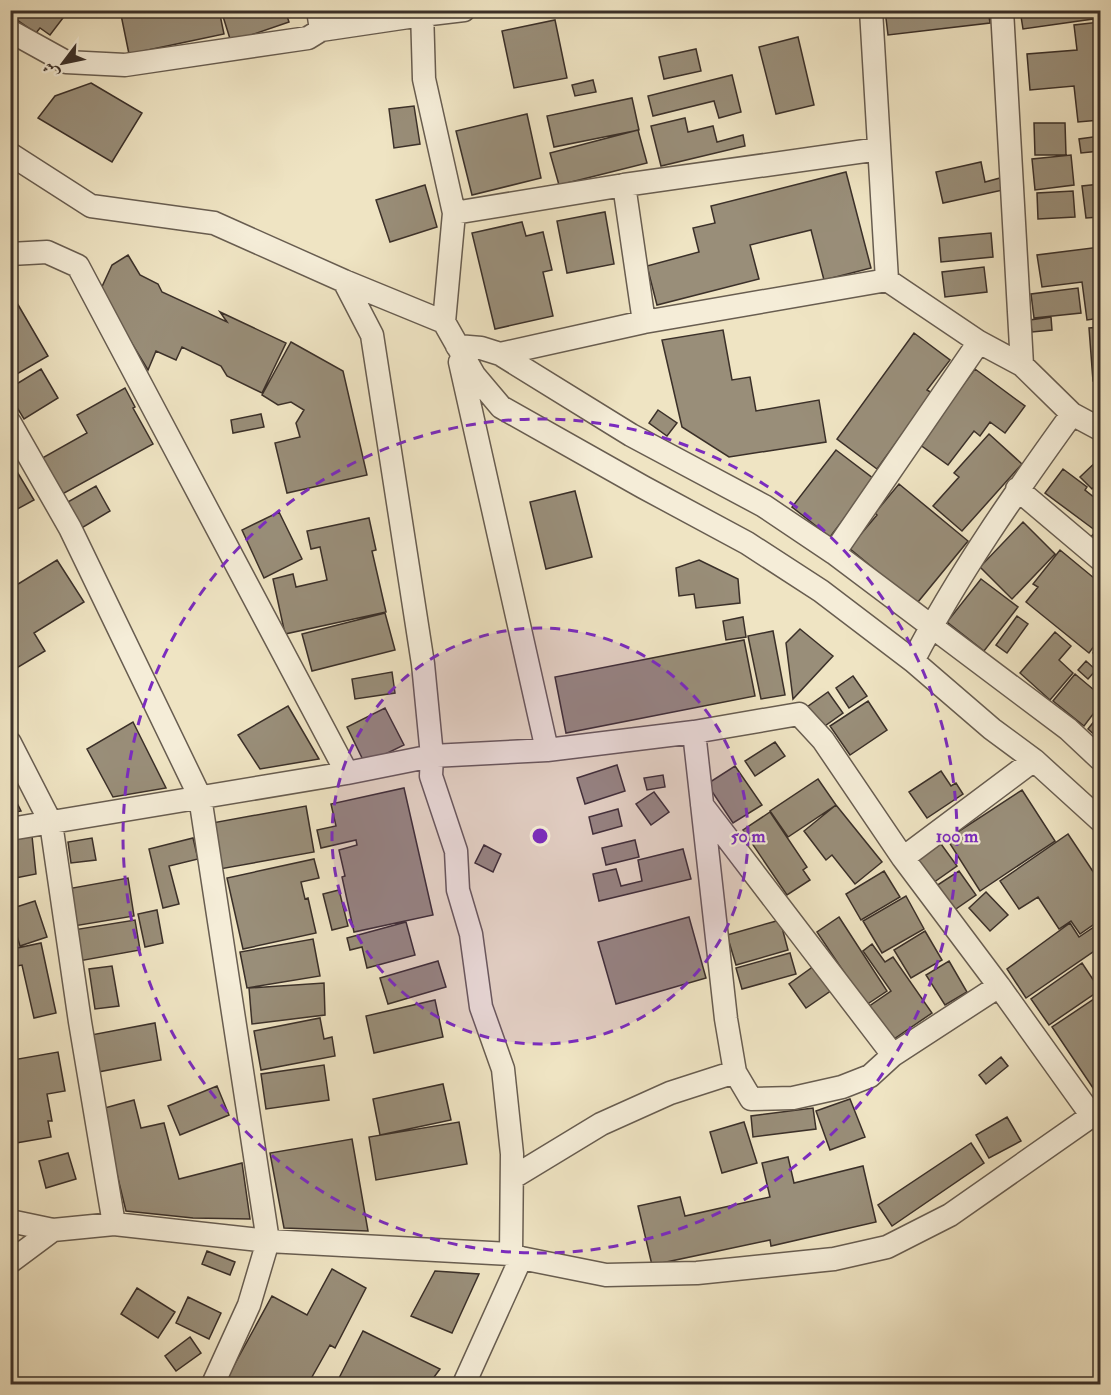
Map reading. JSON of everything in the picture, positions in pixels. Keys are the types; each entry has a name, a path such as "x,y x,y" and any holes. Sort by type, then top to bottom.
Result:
{"street":[{"path":"10,31 66,62 125,65 308,38 320,20 464,10"},
{"path":"871,10 887,280"},
{"path":"1002,10 1022,365"},
{"path":"422,13 424,79 454,213 444,322 474,375 501,407 747,543 821,591 913,661 992,729 1034,760 1101,820"},
{"path":"454,213 624,185 879,148"},
{"path":"10,154 91,206 214,223 344,282 444,322"},
{"path":"624,185 644,322"},
{"path":"10,254 47,252 78,266 347,773"},
{"path":"500,354 644,322 887,280 979,342 1022,365 1072,414 1101,429"},
{"path":"344,282 372,335 423,664 432,756 431,776 456,851 458,890 471,934 481,1007 503,1069 512,1154 516,1256 464,1384"},
{"path":"834,553 979,342"},
{"path":"457,346 481,348 500,354 631,435 764,506 834,553 1068,729 1101,759"},
{"path":"457,346 547,750"},
{"path":"913,661 930,627 1017,489 1072,414"},
{"path":"10,423 70,528 200,797 268,1241 249,1305 213,1384"},
{"path":"1017,489 1101,559"},
{"path":"10,829 347,773 432,756 547,750 694,732 798,714 823,740 903,858 1096,1113 950,1215 887,1247 834,1259 697,1273 606,1275 516,1256 268,1241 114,1224 53,1230 10,1221"},
{"path":"694,732 726,1019 735,1072 752,1099 793,1098 842,1087 870,1076 893,1055 999,986"},
{"path":"10,743 51,823 80,1022 114,1224"},
{"path":"903,858 1034,760"},
{"path":"701,804 893,1055"},
{"path":"512,1178 601,1124 670,1093 735,1072"},
{"path":"10,1262 53,1230"}],"building":[{"path":"10,10 69,10 50,35 40,28 36,33 10,15"},
{"path":"120,10 219,10 224,34 129,54"},
{"path":"221,10 285,10 289,22 231,42"},
{"path":"885,10 988,10 990,23 888,35"},
{"path":"1020,10 1100,10 1100,18 1023,29"},
{"path":"555,20 567,78 514,88 502,31"},
{"path":"1100,22 1100,120 1078,122 1074,86 1030,90 1027,54 1077,50 1074,25"},
{"path":"798,37 814,105 776,114 759,47"},
{"path":"696,49 701,71 664,79 659,57"},
{"path":"732,75 741,112 719,118 714,101 653,116 648,96"},
{"path":"593,80 596,92 575,96 572,85"},
{"path":"91,83 142,113 112,162 38,118 55,96"},
{"path":"632,98 639,130 554,147 547,116"},
{"path":"414,106 420,144 394,148 389,109"},
{"path":"527,114 541,178 472,195 456,131"},
{"path":"685,118 688,132 713,126 717,142 743,135 745,146 661,166 651,126"},
{"path":"1034,123 1065,123 1066,155 1035,155"},
{"path":"638,130 647,163 559,185 550,153"},
{"path":"1100,136 1100,151 1081,153 1079,139"},
{"path":"1071,155 1074,185 1035,190 1032,159"},
{"path":"981,162 985,182 1000,178 1003,190 943,203 936,172"},
{"path":"846,172 871,268 824,280 811,230 750,245 759,279 657,305 647,266 699,252 693,228 715,223 711,206"},
{"path":"1100,184 1100,217 1086,218 1082,186"},
{"path":"425,185 437,227 390,242 376,200"},
{"path":"1073,191 1075,217 1038,219 1037,193"},
{"path":"605,212 614,264 567,273 557,221"},
{"path":"522,222 526,236 543,232 552,270 543,272 553,316 495,329 472,233"},
{"path":"991,233 993,257 941,262 939,238"},
{"path":"1100,247 1100,318 1087,320 1082,282 1042,287 1037,255"},
{"path":"128,255 140,275 158,284 162,292 227,322 220,312 286,343 262,393 227,376 221,366 182,347 176,360 156,351 148,370 100,291 112,265"},
{"path":"984,267 987,292 945,297 942,272"},
{"path":"1078,288 1081,313 1034,318 1031,294"},
{"path":"10,291 48,356 10,378"},
{"path":"1051,317 1052,330 1032,332 1030,320"},
{"path":"1100,327 1100,380 1093,381 1089,328"},
{"path":"723,330 732,380 750,377 756,411 819,400 826,442 729,457 682,427 662,340"},
{"path":"914,333 950,360 927,390 932,393 877,469 837,439"},
{"path":"291,342 343,371 367,475 287,493 275,443 300,437 296,423 304,410 291,402 278,405 262,395"},
{"path":"41,369 58,398 24,419 10,396 10,388"},
{"path":"975,369 1025,406 1005,433 990,422 980,436 974,431 948,465 919,444"},
{"path":"125,388 153,444 57,497 37,461 87,433 77,415"},
{"path":"658,410 677,423 667,436 649,423"},
{"path":"261,414 264,427 233,433 231,420"},
{"path":"989,434 1022,464 962,531 933,506 959,477 954,473"},
{"path":"836,450 874,479 830,537 792,507"},
{"path":"1100,458 1100,480 1092,489 1080,477"},
{"path":"10,460 34,500 10,513"},
{"path":"1063,469 1087,487 1085,490 1100,502 1100,546 1090,538 1096,531 1045,493"},
{"path":"899,484 968,541 913,608 884,577 849,548"},
{"path":"96,486 110,511 80,529 66,503"},
{"path":"575,491 592,557 546,569 530,502"},
{"path":"279,512 302,559 264,578 242,530"},
{"path":"369,518 376,550 372,551 386,612 285,634 273,579 293,574 296,587 327,580 320,547 311,549 307,531"},
{"path":"1023,522 1055,554 1012,599 980,567"},
{"path":"1060,550 1100,583 1100,638 1089,653 1026,602 1038,587 1033,584"},
{"path":"57,560 84,602 34,633 45,651 10,672 10,589"},
{"path":"699,560 738,579 740,603 696,608 694,594 679,596 676,568"},
{"path":"981,579 1018,607 984,651 947,622"},
{"path":"385,613 395,650 312,671 302,634"},
{"path":"1017,616 1028,624 1007,653 996,645"},
{"path":"743,617 746,637 726,640 723,621"},
{"path":"800,629 833,656 793,699 786,643"},
{"path":"773,631 785,695 761,699 748,636"},
{"path":"1055,632 1071,646 1059,660 1073,673 1050,700 1020,673"},
{"path":"744,640 755,696 566,733 555,677"},
{"path":"1100,644 1100,659 1093,653"},
{"path":"1086,661 1096,670 1088,679 1078,670"},
{"path":"392,672 395,693 355,699 352,679"},
{"path":"1075,674 1100,695 1100,705 1084,726 1053,701"},
{"path":"853,676 867,696 849,708 836,688"},
{"path":"828,692 843,713 822,728 807,707"},
{"path":"868,701 887,730 850,755 830,726"},
{"path":"288,706 319,759 260,769 238,735"},
{"path":"385,708 404,745 365,764 347,727"},
{"path":"1100,714 1100,740 1088,729"},
{"path":"133,722 166,788 113,797 87,749"},
{"path":"775,742 785,756 755,776 745,761"},
{"path":"617,765 625,791 585,804 577,778"},
{"path":"735,766 762,805 733,823 707,784"},
{"path":"941,771 951,786 956,783 963,794 927,818 909,792"},
{"path":"663,775 665,787 647,790 644,778"},
{"path":"818,779 836,805 788,837 770,811"},
{"path":"404,788 433,915 354,932 342,877 345,876 339,850 357,845 356,840 321,848 317,830 336,826 331,804"},
{"path":"10,789 21,811 10,813"},
{"path":"1022,790 1055,841 980,891 947,839"},
{"path":"654,792 669,812 651,825 636,804"},
{"path":"836,805 882,862 855,884 832,855 826,860 804,831"},
{"path":"306,806 314,852 220,869 212,823"},
{"path":"618,809 622,826 593,834 589,817"},
{"path":"770,812 807,867 803,870 810,880 787,895 743,830"},
{"path":"1068,834 1100,882 1100,920 1080,934 1071,921 1059,929 1038,897 1019,909 1000,881"},
{"path":"32,836 36,874 10,879 10,839"},
{"path":"92,838 96,860 71,863 68,842"},
{"path":"193,838 198,859 169,866 179,904 163,908 149,849"},
{"path":"635,840 639,857 606,865 602,848"},
{"path":"941,844 957,866 930,885 915,862"},
{"path":"484,845 501,854 493,872 475,863"},
{"path":"683,849 691,879 599,901 593,874 616,869 621,886 642,881 638,860"},
{"path":"314,859 319,878 301,882 305,899 308,898 316,933 243,949 227,878"},
{"path":"884,871 900,897 861,920 846,894"},
{"path":"959,871 976,895 953,911 936,886"},
{"path":"128,878 134,916 74,926 67,889"},
{"path":"339,890 348,926 332,930 323,894"},
{"path":"986,892 1008,915 990,931 969,908"},
{"path":"906,896 924,929 882,953 863,921"},
{"path":"35,901 47,937 20,946 14,926 10,927 10,909"},
{"path":"157,910 163,943 145,947 138,914"},
{"path":"689,917 706,978 616,1004 598,942"},
{"path":"839,917 887,991 866,1005 817,932"},
{"path":"135,920 140,950 79,961 73,930"},
{"path":"780,920 788,950 736,965 727,935"},
{"path":"406,922 415,955 367,968 362,947 350,950 347,938"},
{"path":"1070,923 1079,937 1100,923 1100,947 1026,998 1007,969"},
{"path":"10,931 14,931 17,948 41,943 56,1013 34,1018 22,965 10,967"},
{"path":"925,931 942,960 911,978 894,950"},
{"path":"313,939 320,976 247,988 240,952"},
{"path":"872,944 885,962 893,957 932,1013 891,1041 868,1007 891,991 863,951"},
{"path":"790,953 796,974 742,989 736,968"},
{"path":"438,961 446,987 388,1004 380,978"},
{"path":"949,961 967,992 945,1005 926,975"},
{"path":"1082,963 1100,990 1049,1025 1031,999"},
{"path":"112,966 119,1006 95,1009 89,969"},
{"path":"814,966 832,990 806,1008 789,984"},
{"path":"324,983 325,1015 252,1024 249,988"},
{"path":"1100,995 1100,1088 1095,1091 1052,1027"},
{"path":"435,1000 443,1037 374,1053 366,1016"},
{"path":"320,1018 324,1039 332,1037 335,1056 261,1070 254,1031"},
{"path":"155,1023 161,1060 98,1072 91,1035"},
{"path":"10,1048 13,1060 58,1052 65,1091 47,1094 52,1121 48,1121 51,1137 10,1144"},
{"path":"1001,1057 1008,1066 986,1084 979,1075"},
{"path":"324,1065 329,1100 266,1109 261,1074"},
{"path":"443,1084 451,1120 380,1135 373,1099"},
{"path":"217,1086 229,1115 180,1135 168,1106"},
{"path":"850,1099 865,1137 830,1150 816,1111"},
{"path":"134,1100 141,1128 164,1123 179,1179 242,1163 250,1219 193,1218 126,1211 101,1109"},
{"path":"813,1108 816,1129 753,1137 751,1116"},
{"path":"1007,1117 1021,1141 989,1158 976,1135"},
{"path":"459,1122 467,1164 376,1180 369,1137"},
{"path":"744,1122 757,1163 722,1173 710,1132"},
{"path":"352,1139 368,1231 284,1228 270,1153"},
{"path":"971,1143 984,1163 892,1226 878,1205"},
{"path":"68,1153 76,1179 46,1188 39,1161"},
{"path":"788,1157 794,1183 863,1166 876,1222 771,1246 770,1240 652,1265 638,1206 680,1197 685,1216 770,1197 762,1163"},
{"path":"207,1251 235,1262 230,1275 202,1264"},
{"path":"332,1269 366,1288 335,1348 330,1345 308,1384 236,1384 226,1380 272,1296 307,1315"},
{"path":"435,1271 479,1274 452,1333 411,1316"},
{"path":"137,1288 175,1312 158,1338 121,1314"},
{"path":"188,1297 221,1313 209,1339 176,1323"},
{"path":"363,1331 440,1369 429,1384 336,1384"},
{"path":"190,1337 201,1353 176,1371 165,1356"}]}
